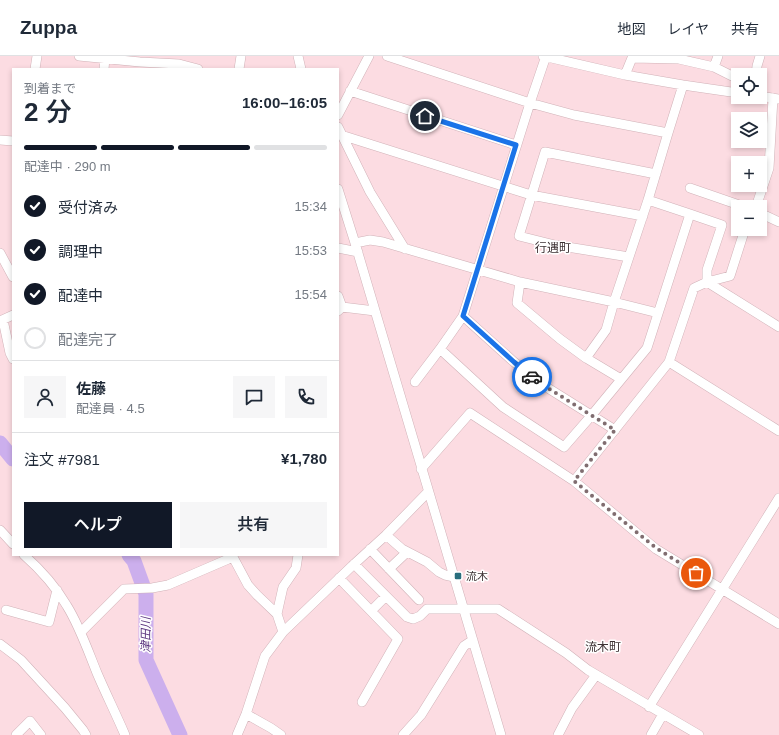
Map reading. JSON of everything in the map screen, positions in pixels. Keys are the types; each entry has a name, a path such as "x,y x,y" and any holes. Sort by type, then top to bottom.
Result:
{"street":[{"path":"34,68 37,56"},
{"path":"79,56 179,64 194,68"},
{"path":"238,68 241,56"},
{"path":"298,56 301,68"},
{"path":"339,113 369,56"},
{"path":"387,56 530,103 574,115 668,133"},
{"path":"415,382 463,316 545,56 625,75 684,86 731,92"},
{"path":"714,67 718,56"},
{"path":"757,68 760,56"},
{"path":"625,75 632,57 679,59 714,67 731,76"},
{"path":"104,68 108,58"},
{"path":"586,358 606,330 684,86"},
{"path":"350,91 516,145"},
{"path":"758,200 769,168 776,99"},
{"path":"340,131 531,194 642,216"},
{"path":"340,131 370,192 405,248"},
{"path":"0,140 12,140"},
{"path":"629,257 555,245 519,236 531,194 545,152 656,174"},
{"path":"769,168 779,169"},
{"path":"690,188 731,202"},
{"path":"339,192 358,252 500,735"},
{"path":"648,200 722,225 707,270 707,282"},
{"path":"440,349 503,407 564,447 647,348 690,214"},
{"path":"767,216 779,221"},
{"path":"574,481 669,362 694,288 707,282 730,276 743,236"},
{"path":"355,243 370,240 383,242 520,282 658,313"},
{"path":"339,248 358,252"},
{"path":"0,253 12,275"},
{"path":"520,282 517,303 560,339 586,358 621,379"},
{"path":"707,282 779,327"},
{"path":"340,309 375,311"},
{"path":"12,315 2,320 12,357"},
{"path":"463,316 514,362 538,381 615,430"},
{"path":"669,362 779,431"},
{"path":"421,469 470,413 574,481 656,548 779,624"},
{"path":"237,735 246,714 265,656 283,632 386,535 428,492"},
{"path":"649,707 779,498"},
{"path":"0,530 12,543"},
{"path":"386,535 402,549 427,562 439,572 445,575 454,576"},
{"path":"370,549 419,600"},
{"path":"389,569 408,552"},
{"path":"25,556 41,571 57,590 68,607 81,632 125,735"},
{"path":"276,614 283,587 296,568 298,556"},
{"path":"81,632 124,589 152,588 168,585 233,557 248,585 276,614 283,632"},
{"path":"354,564 407,617 413,619 420,616 427,609 498,609 566,653 588,670 699,735"},
{"path":"339,578 398,639 362,702"},
{"path":"6,610 49,622 57,590"},
{"path":"371,611 386,596"},
{"path":"403,735 421,715 464,646 473,640"},
{"path":"0,644 21,660 65,708 86,735"},
{"path":"558,735 572,708 596,675"},
{"path":"246,714 271,728 280,735"},
{"path":"651,735 663,714"},
{"path":"16,735 30,721 41,735"}],"waterway":[{"name":"津田川","path":"0,443 12,458"},
{"name":"津田川","path":"130,556 134,561 146,594 146,660 180,735"}],"way so far":[{"path":"532,377 615,430 574,481 656,548 696,573"}],"place":[{"name":"流木","path":"458,576"}],"district":[{"name":"行遇町","path":"553,248"},
{"name":"流木町","path":"603,647"}],"route":[{"path":"425,116 516,145 463,316 532,377"}]}
